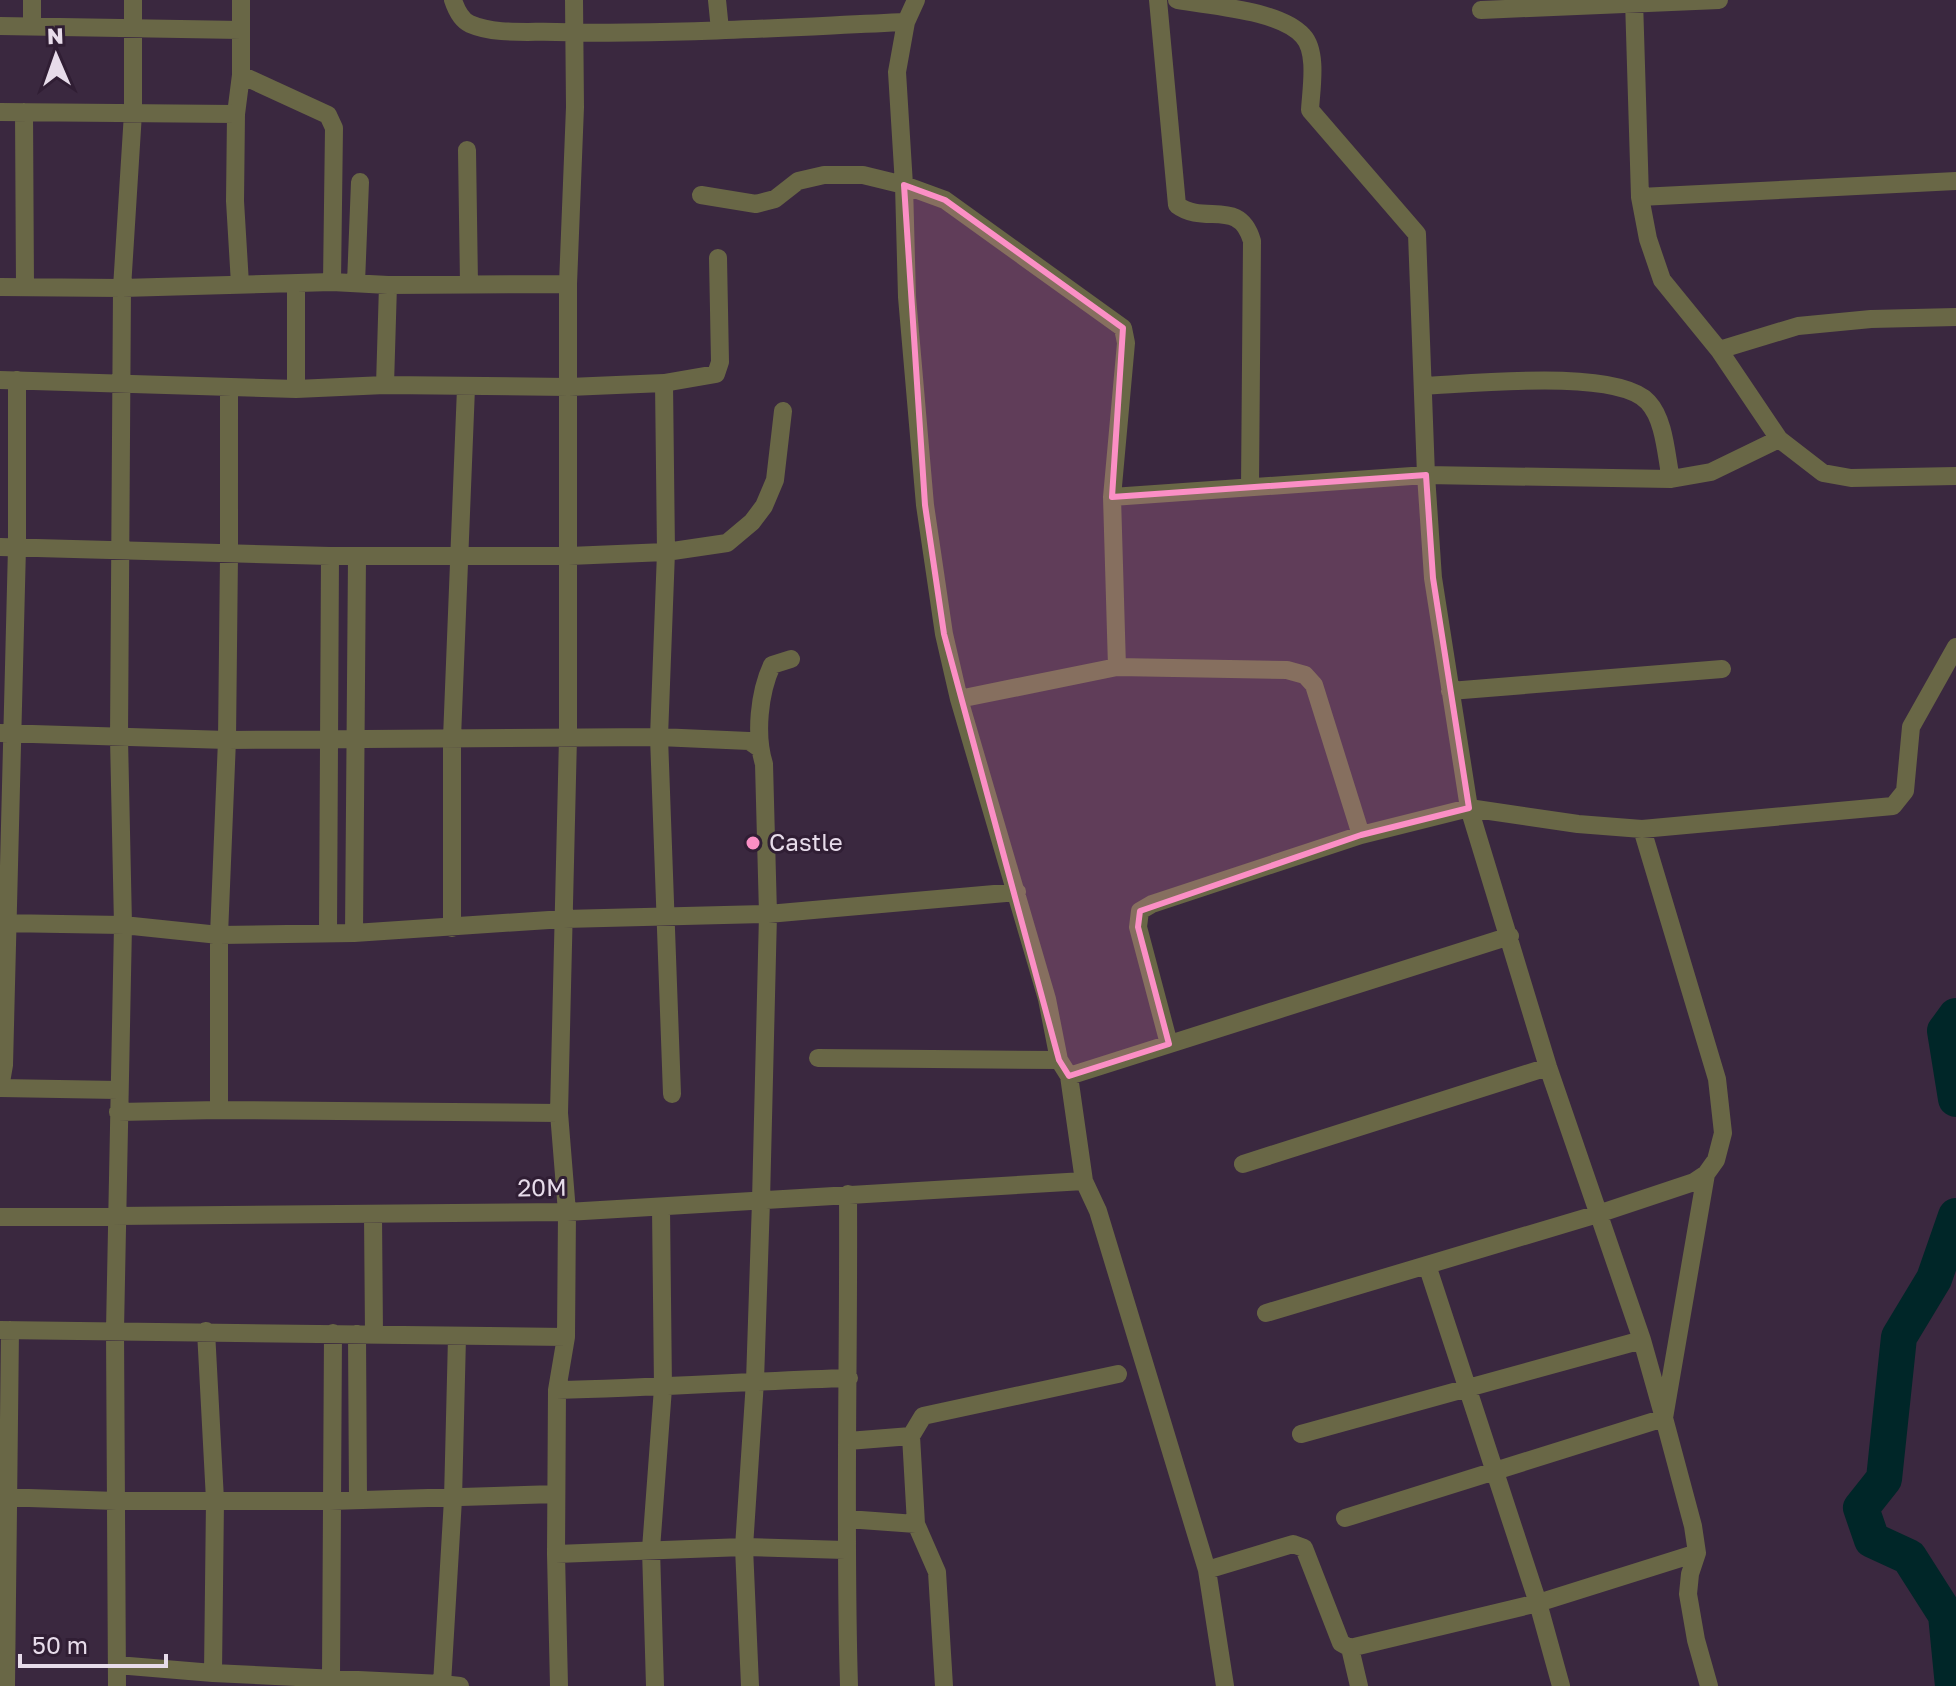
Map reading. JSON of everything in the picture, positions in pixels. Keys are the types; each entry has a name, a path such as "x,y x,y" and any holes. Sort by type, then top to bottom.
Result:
{"street":[{"path":"32,0 32,26"},
{"path":"117,1686 115,1330 123,925 119,738 122,288 133,113 133,0"},
{"path":"240,284 235,201 241,0"},
{"path":"453,0 456,10 469,24 500,30 720,30 906,22"},
{"path":"559,1686 557,1390 566,1337 567,1212 559,1113 568,737 568,284 574,0"},
{"path":"717,0 720,30"},
{"path":"916,0 906,22 897,72 907,297 925,505 944,634 959,699 1047,999 1064,1068 1084,1181 1098,1211 1207,1570 1225,1686"},
{"path":"1158,0 1177,205 1186,212 1237,216 1247,226 1252,241 1250,487"},
{"path":"1177,0 1263,16 1289,25 1305,37 1311,56 1310,110 1417,234 1433,578 1469,808 1548,1067 1642,1340 1664,1418 1693,1526 1697,1553 1688,1594 1696,1640 1709,1686"},
{"path":"1481,10 1719,0"},
{"path":"1634,2 1640,197 1648,239 1662,280 1719,350 1779,439 1823,473 1851,478 1956,476"},
{"path":"0,26 241,30"},
{"path":"241,75 328,115 334,128 332,282"},
{"path":"0,112 236,114"},
{"path":"24,112 25,287"},
{"path":"467,150 469,284"},
{"path":"701,195 756,204 775,199 798,181 824,175 863,175 904,185 945,200 1123,328 1126,343 1112,497 1117,667"},
{"path":"1640,197 1956,181"},
{"path":"356,283 360,182"},
{"path":"118,1090 0,1088 4,1065 9,380 296,389 385,385 466,388 664,383 716,374 720,362 718,258"},
{"path":"0,287 122,288 332,282 388,285 568,284"},
{"path":"296,285 296,389"},
{"path":"385,385 388,285"},
{"path":"1719,350 1798,326 1871,319 1956,317"},
{"path":"1423,386 1571,381 1615,386 1639,394 1650,404 1659,421 1671,479"},
{"path":"664,383 666,552 659,737 672,1094"},
{"path":"219,1110 219,935 227,740 229,387"},
{"path":"452,928 452,738 466,388"},
{"path":"8,547 330,556 569,556 666,552 727,543 752,522 764,506 775,480 783,411"},
{"path":"1112,497 1426,475 1671,479 1711,472 1779,439"},
{"path":"328,932 330,556"},
{"path":"354,933 357,556"},
{"path":"1169,1044 1138,927 1140,911 1152,904 1361,835 1469,808 1578,824 1642,829 1893,806 1905,791 1911,727 1956,647"},
{"path":"750,1686 744,1547 755,1381 768,914 764,764 759,748 764,683 772,665 791,659"},
{"path":"959,699 1117,667 1287,670 1305,675 1314,685 1361,835"},
{"path":"1450,691 1722,669"},
{"path":"6,733 227,740 659,737 749,741 759,748"},
{"path":"1266,1313 1598,1214 1694,1182 1706,1174 1716,1160 1723,1133 1717,1079 1642,829"},
{"path":"3,922 123,925 219,935 354,933 564,919 768,914 1017,892"},
{"path":"818,1058 1064,1068 1169,1044 1510,936"},
{"path":"1243,1164 1548,1067"},
{"path":"118,1112 559,1113"},
{"path":"1664,1418 1706,1174"},
{"name":"20M","path":"0,1217 567,1212 1084,1181"},
{"path":"848,1194 849,1378 845,1550 849,1686"},
{"path":"655,1686 651,1549 663,1388 661,1208"},
{"path":"358,1500 373,1215"},
{"path":"1427,1265 1538,1603 1561,1686"},
{"path":"6,1686 5,1330 566,1337"},
{"path":"206,1331 215,1500 213,1673"},
{"path":"331,1679 333,1333"},
{"path":"117,1665 385,1684 451,1685 457,1337"},
{"path":"1301,1434 1642,1340"},
{"path":"944,1686 937,1572 916,1524 911,1436 923,1416 1118,1374"},
{"path":"557,1390 849,1378"},
{"path":"1345,1518 1664,1418"},
{"path":"848,1441 911,1436"},
{"path":"5,1497 116,1501 330,1501 556,1494"},
{"path":"847,1519 916,1524"},
{"path":"1207,1570 1293,1544 1304,1548 1341,1643 1350,1648 1538,1603 1697,1553"},
{"path":"556,1554 744,1547 845,1550"},
{"path":"1350,1648 1359,1686"}],"highlighted area":[{"path":"904,185 945,200 1123,328 1112,497 1426,475 1433,578 1469,808 1361,835 1140,911 1138,927 1169,1044 1069,1076 1059,1060 944,634 925,505"}],"waterway":[{"path":"1956,1016 1945,1031 1956,1099"},
{"path":"1953,1686 1946,1615 1909,1557 1872,1540 1861,1508 1884,1479 1899,1337 1934,1279 1956,1216"}],"place":[{"name":"Castle","path":"753,843"}]}
